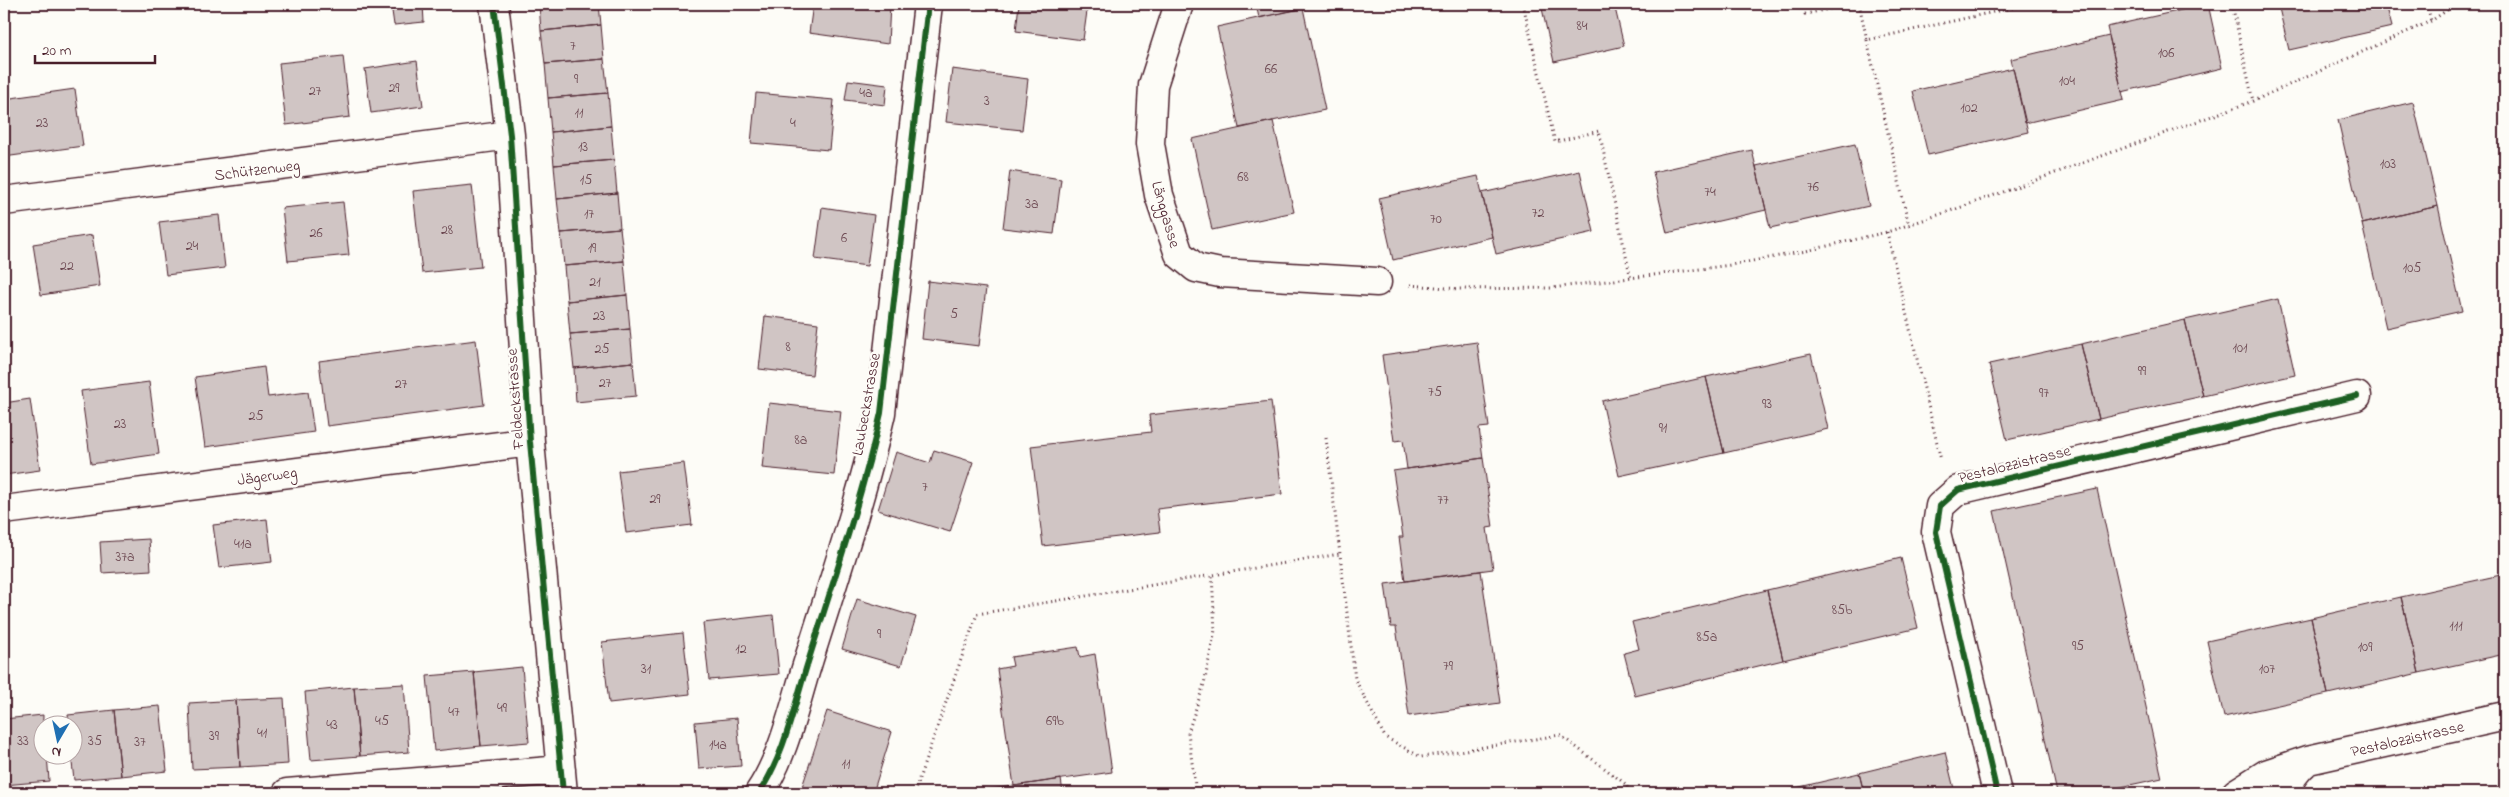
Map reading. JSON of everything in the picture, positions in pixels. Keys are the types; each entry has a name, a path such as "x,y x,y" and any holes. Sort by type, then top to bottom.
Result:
{"street":[{"name":"Feldeckstrasse","path":"494,4 510,135 530,442 562,782"},
{"name":"Laubeckstrasse","path":"759,793 769,779 791,717 867,475 881,413 928,4"},
{"name":"Länggasse","path":"1179,4 1153,85 1150,144 1159,195 1179,254 1196,268 1220,273 1377,282"},
{"name":"Schützenweg","path":"4,201 510,135"},
{"name":"Pestalozzistrasse","path":"1997,793 1936,532 1940,506 1958,490 2357,396"},
{"name":"Jägerweg","path":"4,510 530,442"},
{"name":"Pestalozzistrasse","path":"2236,793 2266,774 2308,760 2505,716"},
{"path":"2284,793 2297,769 2308,760"},
{"path":"287,793 562,782"}],"path":[{"path":"1523,4 1555,142 1599,131 1631,279"},
{"path":"1803,4 1805,14 1854,4"},
{"path":"1859,4 1909,226"},
{"path":"1867,40 2030,4"},
{"path":"2232,4 2253,101"},
{"path":"2427,4 2431,21"},
{"path":"1377,282 1459,289 1552,288 1631,279 1806,251 1887,232 1909,226 2253,101 2431,21 2456,4"},
{"path":"1887,232 1950,497"},
{"path":"1326,438 1355,679 1385,737 1421,757 1560,735 1626,785 1628,793"},
{"path":"914,793 977,614 1340,554"},
{"path":"1196,793 1188,732 1204,684 1215,630 1212,575"}],"building":[{"path":"391,4 423,4 424,22 394,25"},
{"path":"539,4 599,4 601,25 541,31"},
{"path":"813,4 890,4 888,44 809,33"},
{"path":"1019,4 1088,4 1083,40 1016,31"},
{"path":"1256,4 1323,4 1259,18"},
{"path":"1541,4 1614,4 1624,46 1554,62"},
{"path":"2208,4 2222,68 2122,92 2107,27"},
{"path":"2278,4 2386,4 2392,27 2289,50"},
{"path":"1303,8 1325,110 1239,128 1217,27"},
{"path":"601,25 604,59 545,64 541,31"},
{"path":"2109,36 2124,100 2025,123 2011,59"},
{"path":"343,56 350,117 286,125 279,63"},
{"path":"604,59 608,93 548,98 545,64"},
{"path":"417,61 423,106 371,113 365,69"},
{"path":"2013,68 2028,132 1928,155 1913,91"},
{"path":"952,69 1028,79 1022,130 946,122"},
{"path":"848,80 887,85 885,105 845,100"},
{"path":"75,89 83,146 4,157 4,99"},
{"path":"608,93 611,126 551,132 548,98"},
{"path":"756,93 834,100 829,150 751,143"},
{"path":"2413,102 2438,206 2362,224 2338,120"},
{"path":"1273,121 1294,212 1212,230 1192,139"},
{"path":"611,126 614,160 554,165 551,132"},
{"path":"1855,144 1869,206 1770,228 1756,166"},
{"path":"1752,150 1766,210 1667,233 1653,172"},
{"path":"614,160 617,193 557,199 554,165"},
{"path":"1010,171 1061,179 1054,234 1003,228"},
{"path":"1580,171 1594,232 1496,254 1482,193"},
{"path":"1478,176 1492,237 1393,260 1379,198"},
{"path":"472,185 481,267 422,273 413,191"},
{"path":"617,193 620,228 561,233 557,199"},
{"path":"343,202 349,255 288,261 282,208"},
{"path":"2438,206 2462,311 2386,328 2362,224"},
{"path":"822,207 874,215 867,266 815,259"},
{"path":"219,215 225,268 166,275 159,222"},
{"path":"620,228 624,261 564,266 561,233"},
{"path":"92,235 100,286 41,295 33,244"},
{"path":"624,261 627,295 567,301 564,266"},
{"path":"928,281 986,288 979,346 922,339"},
{"path":"627,295 630,329 570,334 567,301"},
{"path":"2278,299 2295,375 2203,396 2185,320"},
{"path":"765,316 818,323 812,375 759,369"},
{"path":"2185,320 2203,396 2099,419 2081,344"},
{"path":"630,329 633,362 574,368 570,334"},
{"path":"476,340 484,405 327,426 319,361"},
{"path":"1477,342 1489,427 1479,428 1483,458 1407,469 1403,440 1394,441 1382,355"},
{"path":"2081,344 2099,419 2007,440 1989,364"},
{"path":"1811,354 1828,429 1724,453 1706,377"},
{"path":"633,362 636,396 576,402 574,368"},
{"path":"264,367 268,397 308,392 314,432 205,447 195,377"},
{"path":"1706,377 1724,453 1619,476 1602,401"},
{"path":"149,382 159,454 91,464 81,391"},
{"path":"30,399 40,470 4,475 4,403"},
{"path":"1271,401 1282,494 1157,509 1160,532 1043,546 1031,446 1151,432 1149,415"},
{"path":"769,403 841,411 834,475 762,468"},
{"path":"934,450 973,462 950,532 878,510 896,452 930,463"},
{"path":"1483,458 1493,527 1487,528 1493,569 1405,581 1399,537 1403,537 1393,471"},
{"path":"684,463 692,525 626,533 618,471"},
{"path":"2097,489 2162,778 2093,793 2057,793 1994,511"},
{"path":"267,519 272,562 219,568 213,525"},
{"path":"149,539 151,570 102,573 100,542"},
{"path":"1901,558 1918,628 1783,660 1767,590"},
{"path":"1481,571 1500,703 1409,716 1396,627 1391,627 1385,584"},
{"path":"2505,574 2505,654 2419,673 2401,597"},
{"path":"1767,590 1783,660 1635,696 1624,653 1639,649 1632,622"},
{"path":"2401,597 2419,673 2328,694 2311,618"},
{"path":"857,599 916,617 901,666 842,649"},
{"path":"773,615 779,674 709,680 703,623"},
{"path":"2311,618 2328,694 2224,717 2207,641"},
{"path":"683,633 690,694 609,703 602,642"},
{"path":"1078,647 1080,657 1095,654 1112,772 1014,786 997,669 1013,666 1011,657"},
{"path":"522,667 529,742 481,746 474,672"},
{"path":"474,672 481,746 434,751 427,676"},
{"path":"404,684 409,752 360,756 354,687"},
{"path":"354,687 360,756 311,760 305,692"},
{"path":"284,698 288,764 240,767 236,700"},
{"path":"236,700 240,767 192,769 189,703"},
{"path":"160,706 167,771 121,776 114,710"},
{"path":"114,710 121,776 74,780 72,764 82,764 82,714 77,714"},
{"path":"827,711 892,732 873,793 800,793"},
{"path":"32,716 32,764 48,764 49,781 4,785 4,719"},
{"path":"737,718 741,766 699,769 695,722"},
{"path":"1945,752 1955,793 1864,793 1859,773"},
{"path":"1859,773 1864,793 1774,793"},
{"path":"1061,779 1063,793 958,793 1014,786"}],"cycle path":[{"path":"494,4 510,135 530,442 563,793"},
{"path":"759,793 768,779 788,729 838,569 881,413 928,4"},
{"path":"1997,793 1936,532 1940,506 1958,490 2357,396"}]}
